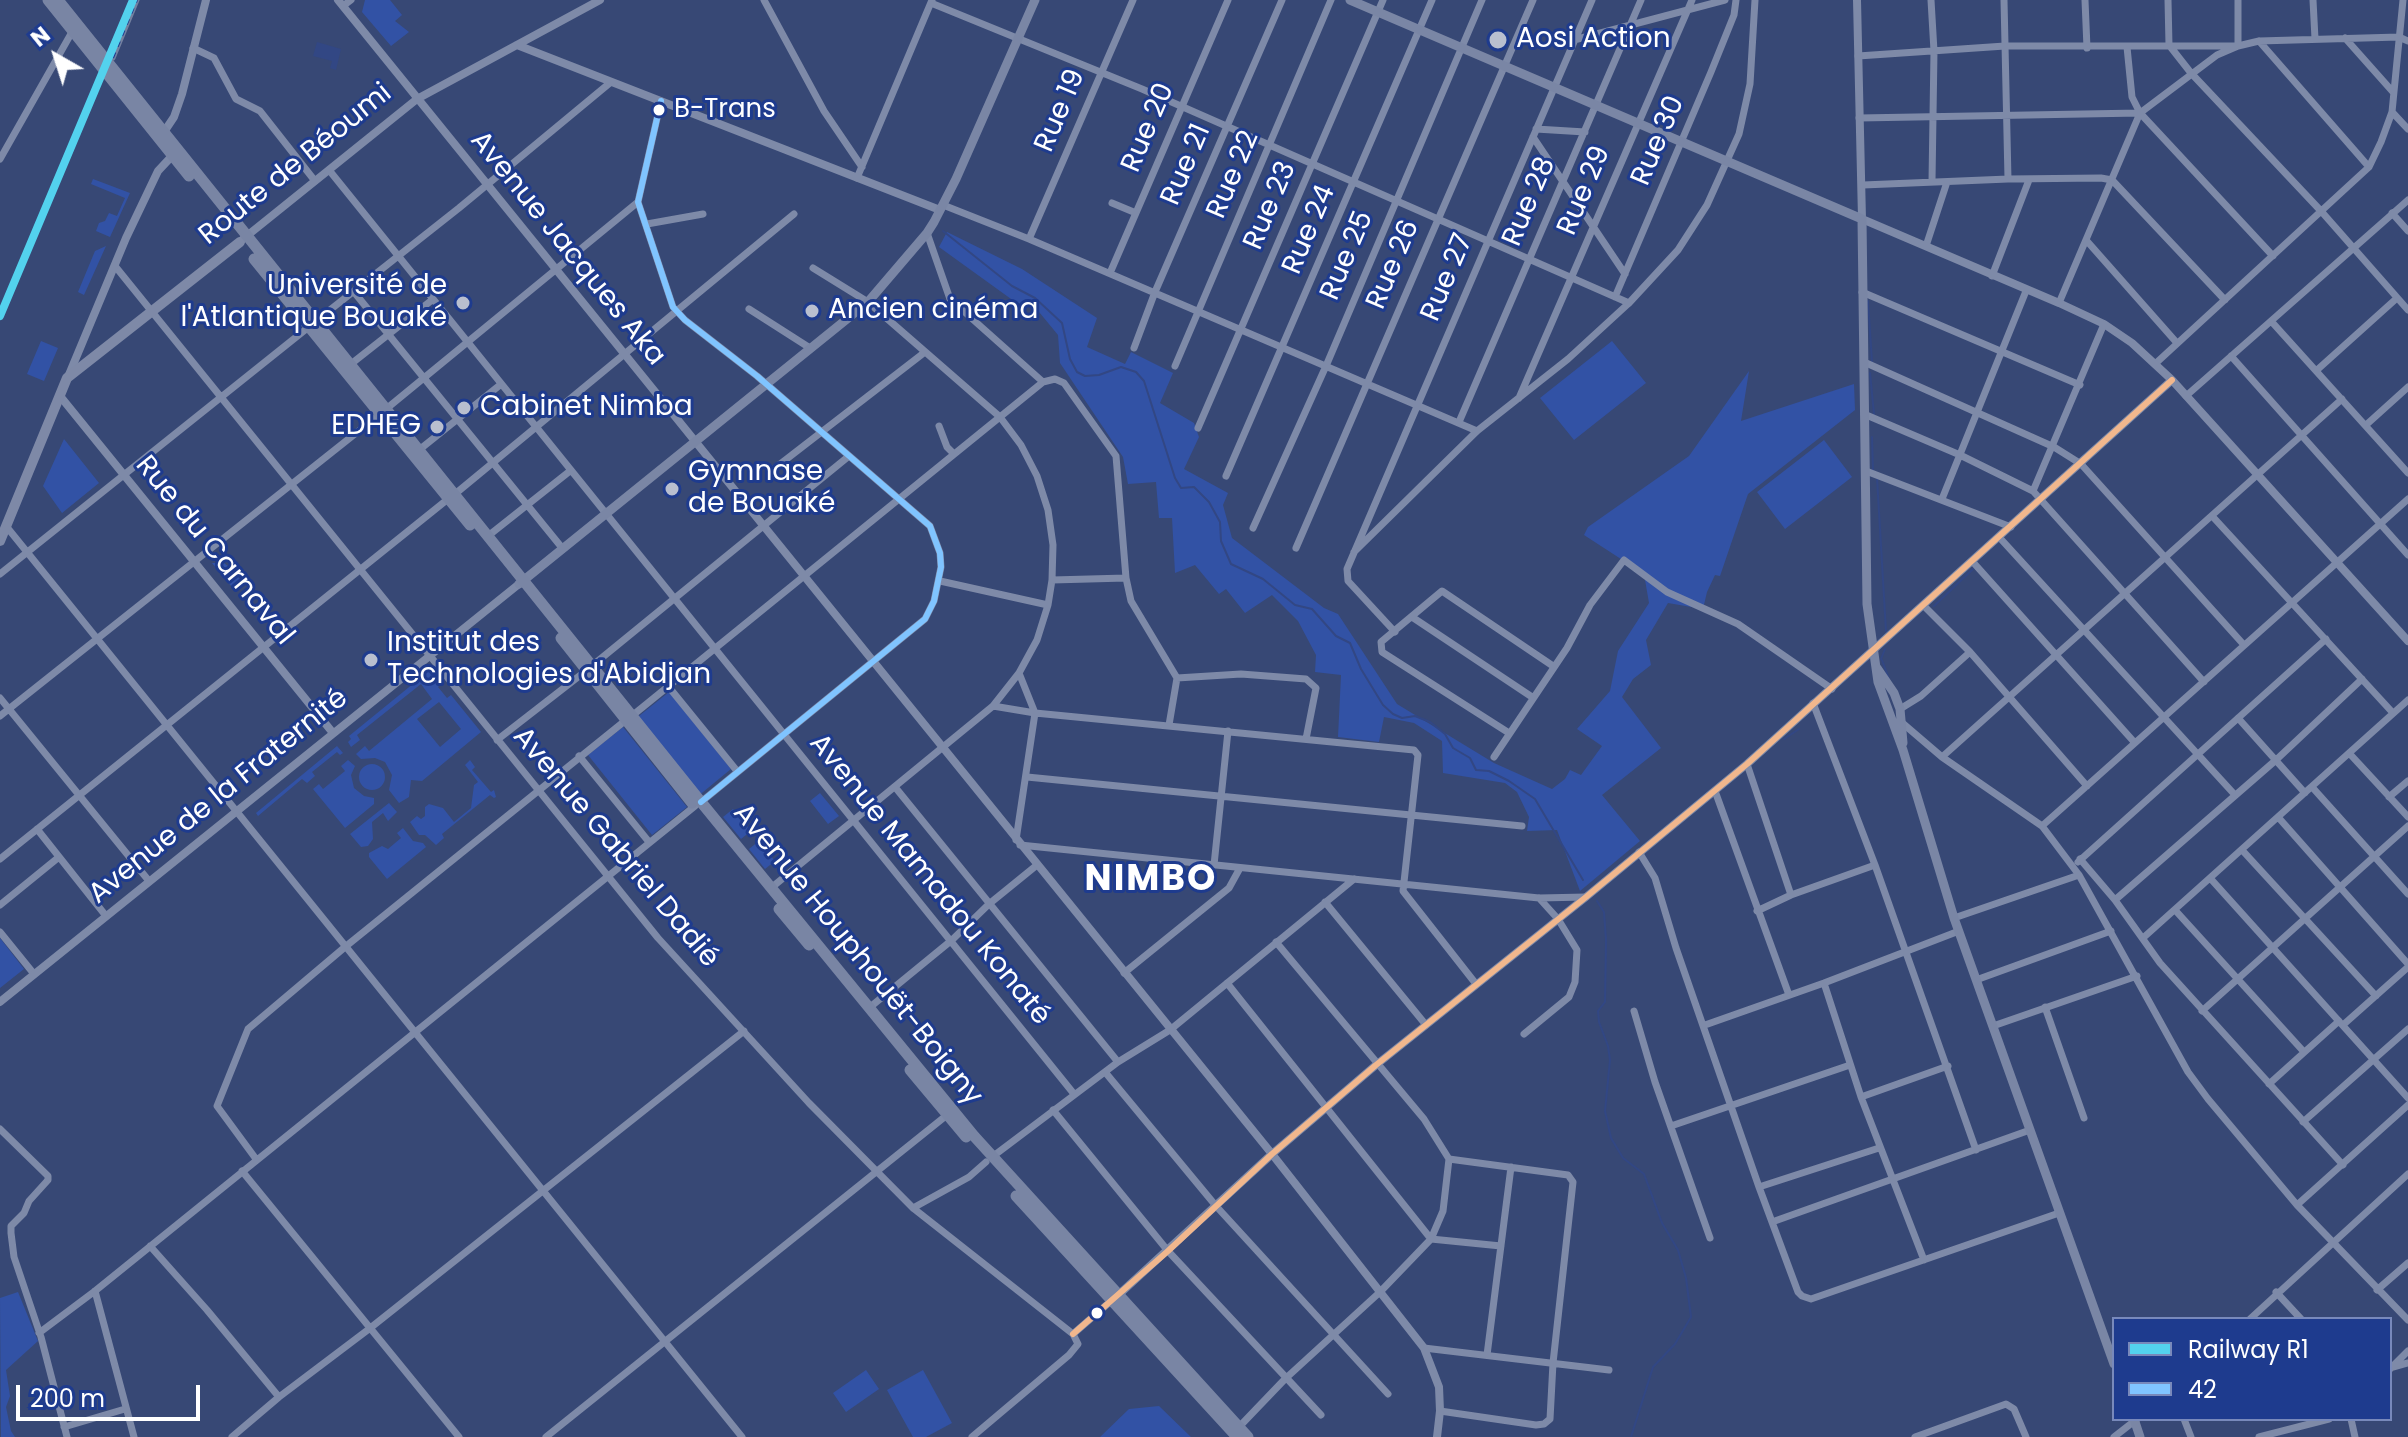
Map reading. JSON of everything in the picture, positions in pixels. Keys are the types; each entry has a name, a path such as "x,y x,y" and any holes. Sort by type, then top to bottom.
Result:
{"highway":[{"name":"Avenue Houphouët-Boigny","path":"48,0 172,156 384,411 947,1115 1238,1432 1248,1437"},
{"name":"Avenue Houphouët-Boigny","path":"58,0 164,132 243,239"},
{"name":"Avenue Houphouët-Boigny","path":"313,324 351,364 384,411 488,536 521,582"},
{"name":"Avenue Houphouët-Boigny","path":"698,804 771,888 989,1159"}],"main road":[{"name":"Avenue de la Fraternité","path":"521,582 868,302 927,233 1035,0"},
{"path":"1350,0 1862,219 1867,604 1875,666 1954,918 2112,1359"},
{"name":"Route de Béoumi","path":"67,378 243,239"},
{"path":"0,541 67,378"},
{"path":"1875,666 1894,693 1900,709 1903,750"}],"street":[{"path":"68,12 74,0"},
{"path":"164,132 170,126 177,108 206,0"},
{"name":"Route de Béoumi","path":"243,239 417,99 600,0"},
{"path":"764,0 824,111 862,167"},
{"name":"Rue 19","path":"1029,239 1133,0"},
{"name":"Rue 20","path":"1110,273 1228,0"},
{"name":"Rue 21","path":"1134,348 1155,292 1282,0"},
{"name":"Rue 22","path":"1175,366 1331,0"},
{"name":"Rue 23","path":"1198,428 1383,0"},
{"name":"Rue 24","path":"1226,476 1432,0"},
{"name":"Rue 25","path":"1253,528 1326,366 1482,0"},
{"name":"Rue 26","path":"1296,548 1533,0"},
{"name":"Rue 27","path":"1395,632 1346,575 1592,0"},
{"name":"Rue 28","path":"1459,422 1641,0"},
{"name":"Rue 29","path":"1518,400 1692,0"},
{"path":"1574,40 1725,0"},
{"name":"Rue 30","path":"1615,297 1683,142 1729,27 1736,0"},
{"path":"1354,552 1477,431 1568,359 1629,303 1678,250 1707,205 1729,162 1746,110 1753,54 1755,0"},
{"path":"1857,0 1862,219 2104,324 2172,380 2408,641"},
{"path":"1931,0 1934,51 1932,181"},
{"path":"2004,0 2008,179"},
{"path":"2085,0 2087,48"},
{"path":"2168,0 2169,45 2191,73 2321,211 2408,310"},
{"path":"2238,0 2238,46"},
{"path":"2313,0 2315,39"},
{"path":"2155,364 2369,167 2392,112 2403,0"},
{"path":"857,178 932,1 1629,303"},
{"name":"Avenue Jacques Aka","path":"344,2 417,99 1272,1154 1424,1348 1439,1387 1437,1437"},
{"path":"0,159 72,32"},
{"path":"2059,303 2140,113 2191,73 2217,55 2259,41 2399,37 2408,41"},
{"path":"2345,38 2393,92"},
{"path":"2259,41 2369,167"},
{"path":"517,45 857,178 1029,239 1477,431"},
{"path":"1858,56 2005,46 2238,46"},
{"path":"2127,47 2132,97 2140,113 2273,256"},
{"path":"193,48 214,58 233,96 260,111 315,181"},
{"path":"0,574 487,185 611,82"},
{"path":"39,1333 95,1291 925,619 940,581 940,553 930,526 766,384 676,311 638,202 661,101"},
{"path":"2392,112 2408,129"},
{"path":"1859,118 2140,113"},
{"path":"1585,132 1534,133 1625,274"},
{"path":"67,378 158,171 172,156"},
{"name":"Avenue Mamadou Konaté","path":"329,170 1074,1094"},
{"path":"1863,185 2008,179 2112,180 2225,300"},
{"path":"1992,276 2029,180"},
{"path":"1926,246 1947,182"},
{"path":"2186,396 2408,200"},
{"path":"0,716 384,411 638,202"},
{"path":"1112,203 1136,213"},
{"path":"2392,213 2408,231"},
{"path":"647,224 703,214"},
{"path":"0,859 536,429 794,214"},
{"path":"927,233 950,299 1043,382"},
{"path":"2086,240 2177,343"},
{"name":"Avenue Gabriel Dadié","path":"115,266 658,938 809,1103 913,1208 1073,1334"},
{"path":"771,888 993,706 1019,673 1037,640 1052,580 1053,545 1048,510 1037,476 1000,417 868,302 813,268"},
{"path":"1942,499 2026,291"},
{"path":"354,292 563,549"},
{"path":"1862,292 2080,385"},
{"path":"2317,370 2397,298"},
{"path":"351,364 432,300"},
{"path":"749,309 810,348"},
{"path":"2271,321 2408,473"},
{"path":"2033,491 2104,324"},
{"path":"775,468 925,352"},
{"path":"2231,356 2408,555"},
{"path":"1864,362 2054,447 2081,464 2244,645"},
{"path":"256,1159 217,1106 247,1032 345,947 1043,382 1055,379 1064,383 1116,456 1126,578 1131,601 1177,678 1169,725"},
{"path":"972,1437 1069,1355 1078,1344 1073,1334 1272,1154 1376,1065 1747,764 2172,380"},
{"path":"419,450 500,385"},
{"path":"2366,425 2408,387"},
{"name":"Rue du Carnaval","path":"60,396 333,733"},
{"path":"1942,757 2342,399"},
{"path":"1864,414 1960,455 2033,491 2204,682"},
{"path":"939,426 947,447 954,454"},
{"path":"497,740 849,456"},
{"path":"488,536 570,471"},
{"path":"1866,471 2011,527"},
{"path":"2042,826 2408,499"},
{"path":"2213,517 2393,713"},
{"path":"6,526 742,1437"},
{"path":"1999,537 2235,795"},
{"path":"1494,757 1567,648 1590,605 1624,560 1667,592 1738,624 1832,689"},
{"path":"1972,561 2135,743"},
{"path":"1052,580 1126,578"},
{"path":"940,581 1048,605"},
{"name":"Avenue de la Fraternité","path":"0,1002 521,582"},
{"path":"1509,733 1382,652 1381,642 1442,591 1553,666"},
{"path":"1923,605 1970,652 2087,786"},
{"path":"1412,617 1532,697"},
{"path":"2073,866 2326,639"},
{"path":"1900,709 1921,696 1970,652"},
{"path":"1019,673 1035,713 1018,842 1539,898 1586,897"},
{"path":"1177,678 1241,674 1306,679 1316,688 1306,739"},
{"path":"2115,900 2276,760 2362,679"},
{"path":"668,686 737,771"},
{"path":"0,698 149,881"},
{"path":"2143,938 2408,700"},
{"path":"1813,703 1875,865 1976,1150"},
{"path":"993,706 1035,713 1414,750 1418,755 1404,884 1406,897 1476,984"},
{"path":"1888,714 1942,757 2042,826 2079,875 2188,1072 2249,1151 2332,1243 2406,1318 2408,1330"},
{"path":"2238,718 2408,894"},
{"path":"1214,865 1228,731"},
{"path":"2349,753 2408,817"},
{"path":"579,756 649,842"},
{"path":"1747,764 1791,895"},
{"path":"1027,777 1522,826"},
{"path":"2389,797 2408,781"},
{"path":"895,787 1118,1062"},
{"path":"1715,791 1789,995"},
{"path":"2269,1084 2408,966 2278,817"},
{"path":"2202,1011 2408,826"},
{"path":"37,829 106,916"},
{"path":"2242,850 2376,996"},
{"path":"1639,852 1655,878 1676,948 1798,1292 1811,1299 2059,1213"},
{"path":"0,905 59,857"},
{"path":"2080,859 2115,900 2160,963 2343,1165"},
{"path":"869,1008 1037,865"},
{"path":"1757,911 1791,895 1875,865"},
{"path":"1124,973 1229,888 1240,868"},
{"path":"1954,918 2079,875"},
{"path":"2210,878 2408,1098"},
{"path":"913,1208 969,1177 1074,1094 1170,1030 1354,879"},
{"path":"1524,1034 1569,997 1573,990 1577,950 1558,919 1539,898"},
{"path":"1325,902 1426,1025"},
{"path":"2175,910 2304,1052"},
{"path":"1705,1025 1959,931"},
{"path":"1976,980 2111,931"},
{"path":"0,932 34,974"},
{"path":"1238,1432 1285,1379 1380,1292 1431,1239 1443,1211 1449,1159 1424,1119 1276,942"},
{"path":"1993,1026 2137,976"},
{"path":"1227,983 1431,1239 1501,1246"},
{"path":"1824,983 1879,1148 1924,1260"},
{"path":"2045,1007 2084,1118"},
{"path":"1634,1011 1655,1082 1710,1238"},
{"path":"2303,1122 2408,1029"},
{"path":"232,1437 744,1031"},
{"path":"1671,1126 1850,1065"},
{"path":"1861,1097 1948,1066"},
{"path":"1105,1072 1216,1206 1388,1394"},
{"path":"2297,1205 2408,1105"},
{"path":"1053,1110 1168,1251 1321,1415"},
{"path":"546,1437 947,1115"},
{"path":"0,1129 48,1176 10,1229 14,1257 39,1333 67,1437"},
{"path":"1772,1222 2030,1130"},
{"path":"1759,1187 1879,1148"},
{"path":"1440,1411 1544,1424 1550,1419 1553,1363 1573,1182 1568,1175 1449,1159"},
{"path":"1487,1355 1511,1167"},
{"path":"242,1171 459,1437"},
{"path":"2252,1317 2408,1174"},
{"path":"150,1246 279,1397"},
{"path":"2377,1290 2408,1263"},
{"path":"95,1291 134,1437"},
{"path":"2276,1292 2299,1317"},
{"path":"1424,1348 1609,1370"},
{"path":"2392,1367 2408,1351"},
{"path":"1915,1437 2006,1404 2014,1409 2026,1437"},
{"path":"64,1427 125,1409"},
{"path":"2114,1437 2134,1421"},
{"path":"2301,1421 2306,1427"},
{"path":"2259,1437 2323,1421"}],"shaded area":[{"path":"365,0 390,0 402,15 395,21 409,32 391,46 362,12"},
{"path":"317,42 341,49 336,70 330,68 332,61 313,56"},
{"path":"93,179 130,193 110,237 96,231 99,223 105,221 109,213 117,216 125,198 91,184"},
{"path":"947,232 1022,269 1097,318 1087,347 1125,364 1131,352 1173,373 1160,403 1194,423 1199,437 1184,469 1228,493 1223,505 1232,538 1324,608 1338,614 1397,704 1494,763 1552,789 1565,779 1570,770 1581,775 1602,746 1577,729 1610,691 1618,651 1649,603 1644,574 1584,535 1588,527 1689,456 1749,371 1741,421 1854,384 1855,410 1748,494 1720,576 1715,575 1703,609 1668,603 1646,640 1651,665 1633,679 1622,697 1661,748 1602,795 1640,841 1580,891 1557,830 1527,831 1529,817 1517,792 1505,783 1443,773 1442,741 1414,723 1384,717 1379,742 1338,737 1341,675 1315,672 1316,655 1298,621 1272,595 1245,613 1226,589 1219,594 1195,565 1175,573 1172,518 1159,518 1156,482 1128,484 1123,457 1060,363 1058,335 1030,301 1018,304 939,247"},
{"path":"106,246 84,295 78,292 95,251"},
{"path":"41,341 58,348 44,381 27,374"},
{"path":"1612,341 1646,383 1574,440 1540,398"},
{"path":"64,439 99,483 62,513 43,486"},
{"path":"1824,440 1852,477 1785,529 1757,492"},
{"path":"212,563 224,563 233,570 240,579 236,592"},
{"path":"430,670 447,698 451,695 481,732 422,781 411,780 409,797 399,803 389,790 392,775 385,762 375,758 361,759 356,754 365,746 369,751 432,699 421,684 357,735 360,740 351,747 349,736","holes":["439,702 461,729 440,747 417,719"]},
{"path":"669,692 731,769 697,797 634,720"},
{"path":"623,727 687,807 652,835 588,755"},
{"path":"337,746 343,753 340,755 337,752 312,772 315,776 307,783 302,779 258,816 256,813"},
{"path":"348,760 355,766 351,775 354,788 364,796 374,798 374,804 345,828 313,789 319,784 323,789 345,771 341,766"},
{"path":"470,760 475,767 472,770 491,792 494,790 496,797 490,795 442,834 444,838 436,845 425,835 419,835 410,822 417,816 421,819 425,816 425,807 429,804 443,808 454,822 471,808 474,785 478,782 465,765"},
{"path":"372,764 381,768 385,777 381,786 372,790 363,786 359,777 363,768"},
{"path":"820,793 839,816 828,824 810,801"},
{"path":"389,803 397,812 388,821 383,813 372,822 373,839 368,846 361,847 350,834"},
{"path":"733,809 751,831 741,839 723,817"},
{"path":"403,828 413,841 426,847 387,879 369,853 382,846 388,849 401,838 397,833"},
{"path":"759,841 775,861 765,869 749,849"},
{"path":"0,938 24,969 0,988"},
{"path":"18,1292 38,1341 6,1370 10,1396 6,1407 15,1437 1,1437 0,1298"},
{"path":"866,1370 879,1389 846,1412 833,1393"},
{"path":"923,1370 952,1423 926,1437 913,1437 887,1390"},
{"path":"1159,1406 1191,1437 1100,1437 1129,1409"}],"waterway":[{"path":"943,231 1012,286 1035,298 1062,323 1070,359 1077,372 1085,376 1099,375 1121,367 1136,372 1144,381 1175,478 1181,488 1194,487 1209,502 1220,522 1221,541 1231,564 1263,579 1295,605 1312,609 1336,636 1350,643 1361,669 1383,705 1393,714 1402,718 1415,716 1430,722 1445,734 1453,748 1470,758 1476,770 1489,771 1535,799 1583,880"},
{"path":"1868,301 1872,363"},
{"path":"1870,373 1874,414"},
{"path":"1872,437 1873,470"},
{"path":"1877,478 1886,631"},
{"path":"1934,606 1973,569"},
{"path":"1881,659 1885,649"},
{"path":"1882,660 1889,679"},
{"path":"1784,739 1799,729"},
{"path":"1597,901 1604,912 1606,940 1605,1002 1598,1011 1610,1060 1605,1111 1611,1138 1623,1158 1644,1174 1662,1223 1678,1250 1686,1278 1691,1317 1675,1344 1653,1367 1631,1437"}],"railway":[{"path":"113,58 137,0"}],"rail line":[{"name":"R1","path":"0,316 133,0"}],"transit line":[{"name":"42","path":"661,101 638,202 673,307 930,526 940,553 941,567 934,601 925,619 701,802"},
{"path":"1073,1334 1272,1154 1376,1065 1747,764 2172,380"}],"place":[{"name":"Aosi Action","path":"1498,40"},
{"name":"B-Trans","path":"659,110"},
{"name":"Université de l'Atlantique Bouaké","path":"463,303"},
{"name":"Ancien cinéma","path":"812,311"},
{"name":"Cabinet Nimba","path":"464,408"},
{"name":"EDHEG","path":"437,427"},
{"name":"Gymnase de Bouaké","path":"672,489"},
{"name":"Institut des Technologies d'Abidjan","path":"371,660"}],"district":[{"name":"NIMBO","path":"1151,881"}]}
